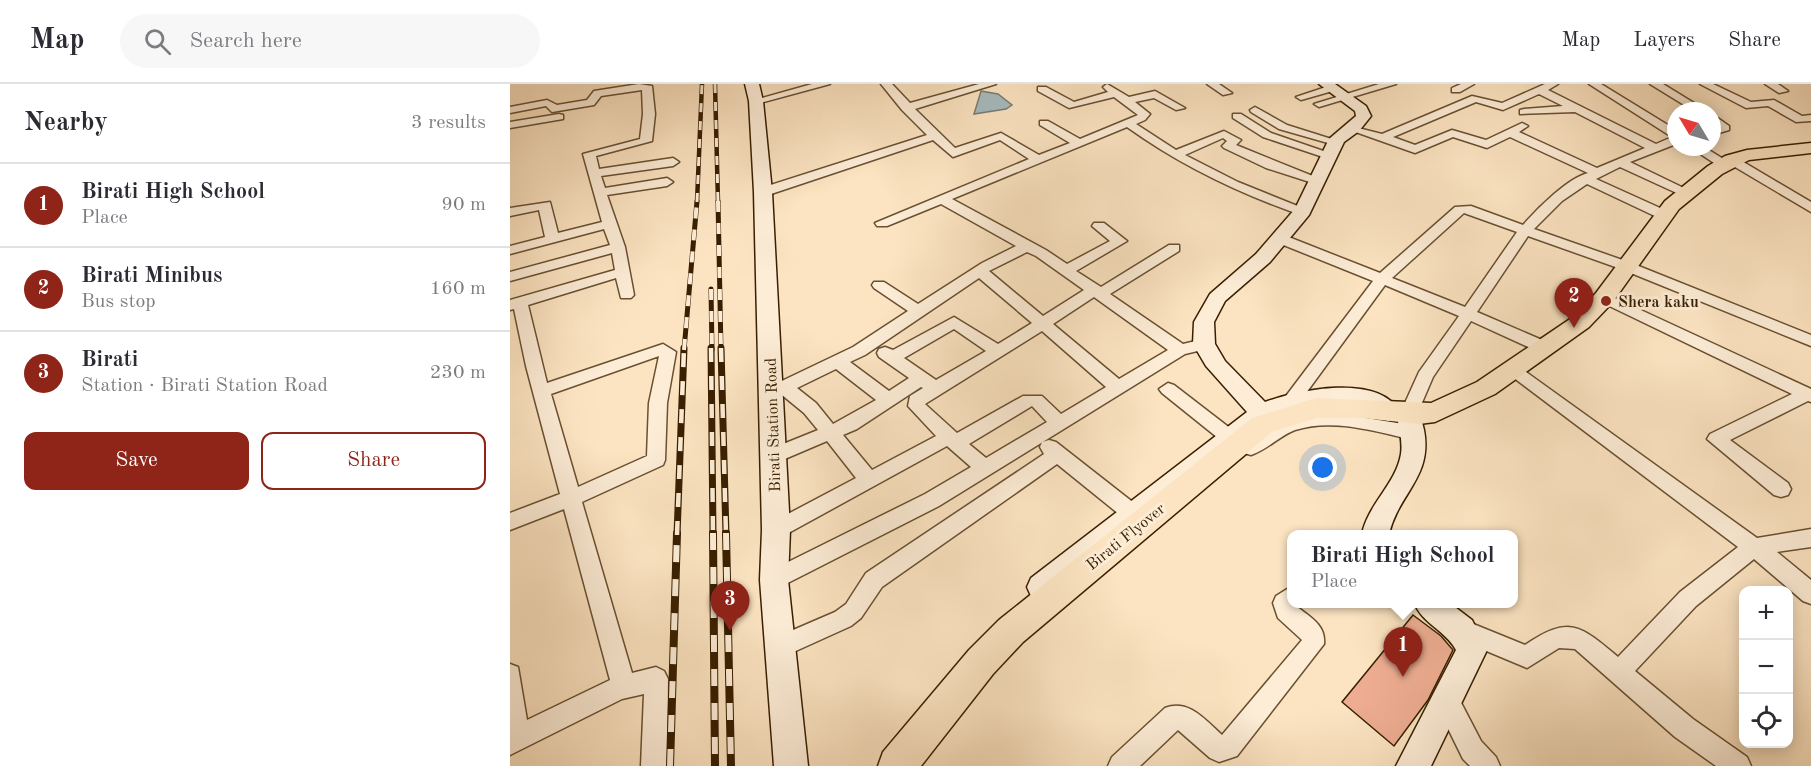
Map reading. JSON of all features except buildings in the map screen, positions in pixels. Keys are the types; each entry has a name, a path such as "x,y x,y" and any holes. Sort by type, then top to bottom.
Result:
{"main road":[{"path":"1728,162 1747,155 1811,148"},
{"name":"Birati Flyover","path":"897,766 981,662 1011,631 1255,430 1300,411 1332,407 1392,416 1428,413 1450,406 1486,388 1581,322 1604,297 1657,229 1664,215 1686,192 1728,162"}],"street":[{"path":"754,92 825,84"},
{"path":"888,84 906,108 953,153 1001,136 1037,159"},
{"path":"906,108 991,84"},
{"path":"882,223 1077,142 1141,118 1144,114 1104,84"},
{"path":"1212,84 1227,93"},
{"path":"1301,97 1334,90 1391,84"},
{"path":"1469,84 1456,90 1503,107 1533,90 1553,84"},
{"path":"1594,84 1667,129"},
{"path":"1657,84 1687,102"},
{"path":"1706,84 1750,106 1770,102 1805,119 1811,127"},
{"path":"1770,84 1783,91"},
{"path":"510,110 548,103 554,109 590,103 598,93 647,86 649,114 647,140 590,153 609,224 618,247 626,295"},
{"path":"1042,89 1073,106 1116,93"},
{"path":"1319,104 1334,90"},
{"path":"1262,413 1217,366 1204,344 1204,322 1217,298 1252,269 1281,239 1303,211 1332,149 1364,116 1361,109 1334,90"},
{"path":"1533,90 1576,108 1655,148"},
{"name":"Birati Station Road","path":"754,92 778,390 773,456 776,530 774,580 778,648 790,766"},
{"path":"1127,101 1155,94 1180,108"},
{"path":"1382,139 1395,130 1476,98"},
{"path":"1524,112 1576,108"},
{"path":"1255,110 1283,127 1332,149"},
{"path":"1237,116 1267,135 1332,149"},
{"path":"510,125 559,117"},
{"path":"1044,123 1077,142"},
{"path":"1128,123 1174,155 1261,197 1303,211"},
{"path":"1354,128 1415,148 1448,133 1483,144 1522,126"},
{"path":"1510,132 1664,215"},
{"path":"1174,155 1224,134 1235,140 1228,146 1270,165 1319,181"},
{"path":"763,192 935,136"},
{"path":"917,766 941,728 1048,615 1263,438 1292,423 1323,417 1392,416 1413,396 1525,230 1555,199 1590,175 1667,143"},
{"path":"1715,156 1811,208"},
{"path":"596,172 673,162"},
{"path":"1619,162 1686,192"},
{"path":"601,192 667,182"},
{"path":"942,199 1067,270 1180,351"},
{"path":"510,212 545,205 552,238"},
{"path":"1292,400 1383,278 1460,210 1472,210 1626,266 1811,341"},
{"path":"510,250 609,224"},
{"path":"1067,270 1120,241 1099,226"},
{"path":"1281,239 1469,313 1543,347"},
{"path":"778,390 838,362 871,343 980,271 1028,246"},
{"path":"510,277 618,247"},
{"path":"773,456 832,434 888,400 998,352 1044,322 1174,248"},
{"path":"980,271 1044,322 1119,388"},
{"path":"619,688 623,681 515,304 622,272"},
{"path":"879,285 919,312"},
{"path":"1604,297 1809,395"},
{"path":"892,358 954,322 998,352"},
{"path":"871,343 929,383"},
{"path":"774,580 932,500 1180,351 1204,344"},
{"path":"510,522 572,498 656,460 658,403 668,352 663,349 541,391"},
{"path":"838,362 888,400"},
{"path":"1512,368 1809,589"},
{"path":"929,383 915,403 952,440 985,468"},
{"path":"1168,388 1229,436"},
{"path":"778,390 810,408 869,480"},
{"path":"1780,489 1716,439 1809,395"},
{"path":"882,766 1000,625 1050,580 1132,513 1229,436 1262,413 1292,400 1345,396 1364,399 1392,416 1415,452 1407,475 1377,530"},
{"path":"776,530 869,480 1029,400 1036,400 1059,423"},
{"path":"1036,437 1132,513"},
{"path":"778,648 847,617 856,607 864,590 874,580 1058,454"},
{"path":"1619,672 1688,599 1754,548 1811,538"},
{"path":"1121,766 1174,717 1184,718 1219,749 1228,747 1313,644 1314,635 1286,611 1284,603 1287,600"},
{"path":"1435,608 1461,630 1527,657 1557,635 1567,635 1582,641 1684,728 1738,766"},
{"path":"1413,766 1472,650 1461,630"},
{"path":"510,675 514,740 619,688 656,679 654,766"},
{"path":"1447,702 1472,750 1487,766"}],"shaded area":[{"path":"981,91 998,94 1012,105 1006,109 974,114"}],"railway":[{"path":"697,202 702,84"},
{"path":"715,84 718,202"},
{"path":"684,350 697,201"},
{"path":"718,201 721,350"},
{"path":"711,289 712,350"},
{"path":"677,535 684,348"},
{"path":"711,348 713,535"},
{"path":"721,348 726,535"},
{"path":"670,766 677,533"},
{"path":"713,533 715,766"},
{"path":"726,533 731,766"}],"place":[{"name":"Shera kaku","path":"1606,301"},
{"name":"Birati Minibus","path":"1574,328"},
{"name":"Birati","path":"730,631"},
{"name":"Birati High School","path":"1403,677"}]}
